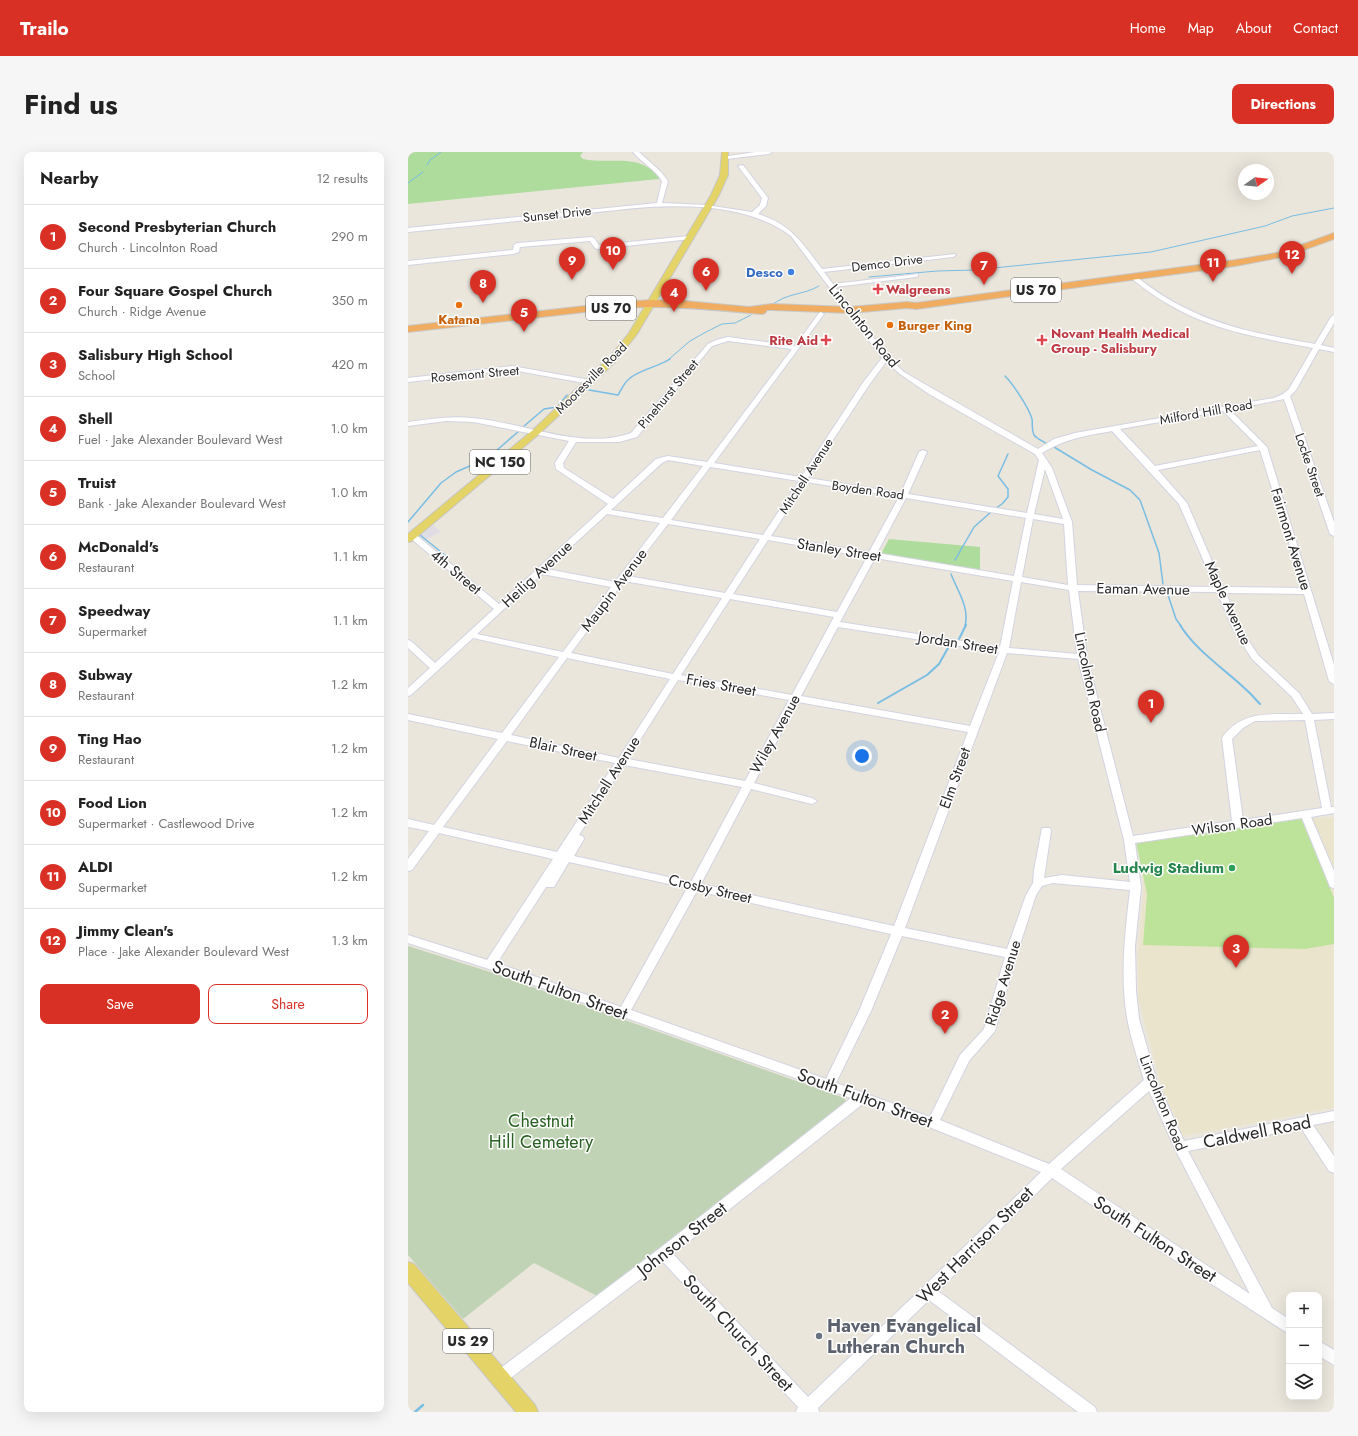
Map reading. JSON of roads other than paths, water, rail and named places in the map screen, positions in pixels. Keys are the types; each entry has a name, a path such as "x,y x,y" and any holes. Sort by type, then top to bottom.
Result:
{"highway":[{"name":"US 70","path":"408,329 589,308 650,305 701,308 709,306 752,309 769,312 820,314 910,309 916,306 1235,264 1306,247 1334,236"},
{"name":"US 70","path":"408,332 650,305"},
{"name":"US 70","path":"752,309 772,308 851,312"}],"main road":[{"name":"Mooresville Road","path":"410,537 536,432 612,360 628,340 650,305 715,195 724,175 726,154"},
{"name":"US 29","path":"408,1270 528,1412"}],"street":[{"path":"636,152 645,163 661,174 665,181 659,205"},
{"path":"726,154 769,152"},
{"path":"741,166 765,198 762,206 753,214"},
{"name":"Sunset Drive","path":"408,230 659,205 707,207"},
{"name":"Lincolnton Road","path":"707,207 753,214 776,222 787,229 800,243 886,358 902,373 1041,456 1048,468 1068,522 1073,588 1082,657 1129,840 1136,887 1129,948 1130,991 1133,1019 1151,1082 1180,1147 1266,1311"},
{"path":"408,263 514,252 517,251 517,245 582,239 592,239 597,247 689,238"},
{"name":"Demco Drive","path":"821,271 953,255"},
{"path":"831,286 916,275"},
{"path":"1133,277 1162,299 1201,319 1243,333 1334,351"},
{"name":"Maupin Avenue","path":"408,867 564,655 797,348 820,314"},
{"path":"1286,396 1292,390 1334,317"},
{"name":"Pinehurst Street","path":"408,424 461,418 574,440 619,440 634,434 710,344 728,339 797,348"},
{"name":"Mitchell Avenue","path":"493,967 679,678 726,608 728,596 866,384 886,358"},
{"name":"Rosemont Street","path":"408,380 512,368 590,382"},
{"name":"Milford Hill Road","path":"1041,456 1057,441 1075,435 1226,410 1276,400 1286,396"},
{"name":"Locke Street","path":"1286,396 1334,534"},
{"name":"Fairmont Avenue","path":"1226,410 1263,447 1334,681"},
{"name":"Maple Avenue","path":"1114,428 1153,469 1183,504 1222,591 1237,630 1255,657 1296,695 1309,716 1331,810"},
{"path":"574,440 559,463 560,469 613,503"},
{"path":"1153,469 1263,447"},
{"name":"Wiley Avenue","path":"623,1013 694,886 872,555 904,495 923,452"},
{"name":"Elm Street","path":"829,1084 865,1012 898,931 1004,650 1019,578 1041,456"},
{"name":"Boyden Road","path":"668,458 1068,522"},
{"name":"Heilig Avenue","path":"408,694 659,461 668,458"},
{"name":"Stanley Street","path":"604,511 1073,588"},
{"name":"4th Street","path":"410,537 500,609"},
{"path":"542,571 728,596 839,615"},
{"name":"Eaman Avenue","path":"1073,588 1308,592"},
{"name":"Jordan Street","path":"834,624 1004,650 1082,657"},
{"name":"Fries Street","path":"470,635 679,678 973,730"},
{"path":"409,646 435,668"},
{"path":"1238,824 1227,738 1239,726 1254,718 1334,716"},
{"name":"Blair Street","path":"408,717 625,762 747,785 812,800"},
{"name":"Wilson Road","path":"1129,840 1331,810"},
{"path":"1305,814 1334,884"},
{"name":"Crosby Street","path":"408,823 564,856 898,931 1011,954"},
{"name":"Ridge Avenue","path":"933,1123 964,1058 989,1031 1011,954 1031,894 1038,883 1038,870 1046,831"},
{"path":"1038,883 1052,879 1062,879 1136,887"},
{"name":"South Fulton Street","path":"408,939 493,967 829,1084 933,1123 1051,1170 1147,1236 1286,1325"},
{"name":"West Harrison Street","path":"807,1411 1051,1170 1151,1082"},
{"name":"Johnson Street","path":"499,1378 664,1253 862,1097"},
{"name":"Caldwell Road","path":"1180,1147 1334,1116"},
{"path":"1304,1122 1334,1167"},
{"name":"South Church Street","path":"664,1253 807,1411"},
{"path":"929,1292 1082,1410"},
{"path":"1322,1350 1334,1358"}],"waterway":[{"path":"427,165 430,160 441,152"},
{"path":"408,183 423,172"},
{"path":"869,277 937,271 974,270 1151,252 1265,226 1292,216 1334,208"},
{"path":"772,305 783,298 819,286"},
{"path":"668,360 690,341 706,332 722,324 735,323 751,315"},
{"path":"589,390 618,395 626,382 633,376 668,360"},
{"path":"1005,376 1028,409 1032,419 1034,435 1047,444"},
{"path":"523,427 544,409 557,407 567,395"},
{"path":"408,522 441,483 456,472 488,458 519,431"},
{"path":"1054,447 1092,470 1130,490 1140,500 1159,553 1163,584"},
{"path":"996,508 1008,497 1008,489 998,476 1008,454"},
{"path":"955,560 974,527 991,512"},
{"path":"420,535 446,556"},
{"path":"951,574 962,599 966,613 965,626"},
{"path":"1168,595 1176,619 1181,626"},
{"path":"959,639 966,625"},
{"path":"1180,625 1186,634 1208,657 1260,704"},
{"path":"878,703 927,675 939,664 948,648"},
{"path":"415,1412 423,1405"}],"place":[{"name":"Food Lion","path":"613,270"},
{"name":"Desco","path":"791,272"},
{"name":"Jimmy Clean's","path":"1292,274"},
{"name":"Ting Hao","path":"572,280"},
{"name":"ALDI","path":"1213,282"},
{"name":"Speedway","path":"984,285"},
{"name":"Walgreens","path":"878,289"},
{"name":"McDonald's","path":"706,291"},
{"name":"Subway","path":"483,303"},
{"name":"Katana","path":"459,305"},
{"name":"Shell","path":"674,312"},
{"name":"Burger King","path":"890,325"},
{"name":"Truist","path":"524,332"},
{"name":"Rite Aid","path":"826,340"},
{"name":"Novant Health Medical Group - Salisbury","path":"1042,340"},
{"name":"Second Presbyterian Church","path":"1151,723"},
{"name":"Ludwig Stadium","path":"1232,868"},
{"name":"Salisbury High School","path":"1236,968"},
{"name":"Four Square Gospel Church","path":"945,1034"},
{"name":"Haven Evangelical Lutheran Church","path":"819,1336"}],"park label":[{"name":"Chestnut Hill Cemetery","path":"541,1131"}]}
